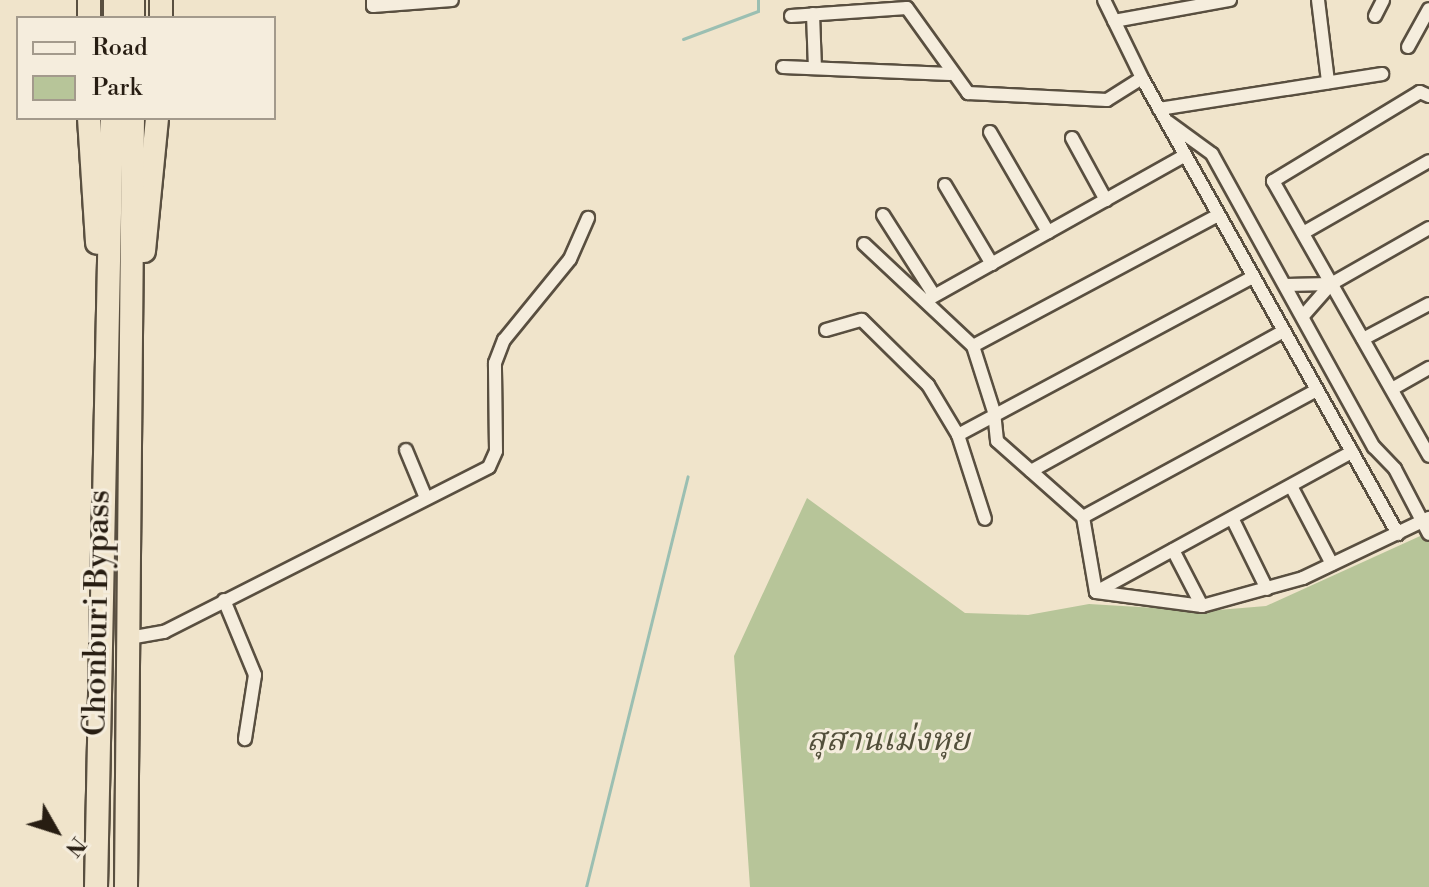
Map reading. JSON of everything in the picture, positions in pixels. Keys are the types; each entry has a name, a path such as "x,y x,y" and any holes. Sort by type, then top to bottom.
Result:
{"highway":[{"name":"Chonburi Bypass","path":"89,120 105,344"},
{"name":"Chonburi Bypass","path":"96,887 112,120"},
{"name":"Chonburi Bypass","path":"126,887 133,120"},
{"name":"Chonburi Bypass","path":"133,339 154,179 157,120"}],"street":[{"path":"373,0 373,6 452,0"},
{"path":"1104,0 1162,115 1398,534"},
{"path":"1114,21 1230,0"},
{"path":"1318,0 1328,82"},
{"path":"1375,16 1383,0"},
{"path":"791,16 907,8 950,74 968,93 1107,100 1142,78"},
{"path":"1408,47 1429,9"},
{"path":"813,14 815,68"},
{"path":"783,67 950,74"},
{"path":"1162,115 1382,74"},
{"path":"1427,448 1273,181 1420,92 1429,96"},
{"path":"1162,115 1212,154 1374,447 1395,469 1427,519 1429,534"},
{"path":"990,132 1048,232"},
{"path":"1072,138 1106,200"},
{"path":"931,298 1185,155"},
{"path":"1303,233 1429,161"},
{"path":"945,185 992,264"},
{"path":"883,215 931,298"},
{"path":"973,346 1218,215"},
{"path":"129,638 164,632 489,467 496,451 495,363 504,340 570,259 588,218"},
{"path":"1303,316 1331,284 1429,228"},
{"path":"864,244 931,298 973,346 994,412 997,441 1083,517 1096,592"},
{"path":"958,435 994,412 1253,277"},
{"path":"1286,285 1331,284"},
{"path":"1363,339 1429,304"},
{"path":"826,330 862,320 928,385 958,435 985,519"},
{"path":"1031,471 1284,331"},
{"path":"1392,389 1429,368"},
{"path":"1083,517 1317,390"},
{"path":"406,450 426,498"},
{"path":"1096,592 1352,452"},
{"path":"1291,486 1332,564"},
{"path":"1232,518 1267,589"},
{"path":"1096,592 1202,606 1267,589 1332,564 1427,519"},
{"path":"1173,550 1202,606"},
{"path":"224,600 255,675 245,739"}],"green space":[{"name":"สุสานเม่งหุย","path":"807,498 965,613 1028,615 1089,604 1206,611 1266,606 1429,532 1429,887 750,887 734,656"}],"waterway":[{"path":"683,39 758,11 758,0"},
{"path":"586,887 688,476"}]}
